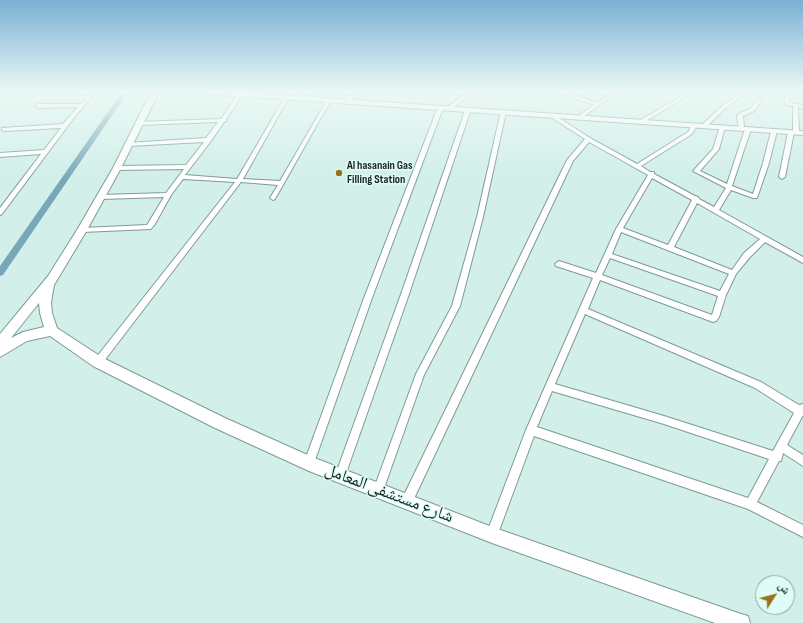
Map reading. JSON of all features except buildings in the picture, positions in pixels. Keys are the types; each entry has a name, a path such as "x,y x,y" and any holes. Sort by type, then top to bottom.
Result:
{"street":[{"path":"0,213 69,121"},
{"path":"0,343 48,284 101,197 139,123 194,121"},
{"path":"82,230 148,227 152,224 168,196 223,121"},
{"path":"98,362 239,181 275,121"},
{"path":"273,198 317,121"},
{"path":"309,463 368,298 435,121"},
{"path":"340,476 404,297 464,121"},
{"path":"378,491 420,374 456,306 480,217 501,121"},
{"path":"560,121 588,139 652,173 803,260"},
{"path":"643,121 797,132"},
{"path":"704,126 709,121"},
{"path":"716,210 729,187 744,129 742,121"},
{"path":"782,177 797,132 796,121"},
{"path":"638,166 690,133 694,125"},
{"path":"4,129 65,126"},
{"path":"722,127 716,149 696,170 729,187 755,197 757,195 774,131"},
{"path":"408,501 570,160 588,139"},
{"path":"129,144 209,140"},
{"path":"0,155 45,152"},
{"path":"117,168 189,167"},
{"path":"492,535 532,430 583,310 619,230 652,173"},
{"path":"182,177 281,183"},
{"path":"101,197 168,196"},
{"path":"670,248 696,198"},
{"path":"619,230 733,273"},
{"path":"559,264 599,276 709,319 713,319 722,295 733,273 747,255 765,238"},
{"path":"608,255 722,295"},
{"path":"0,352 23,337 35,333 52,331 46,313 45,302 48,284"},
{"path":"583,310 758,385 802,409 750,504"},
{"name":"شارع مستشفى المعامل","path":"52,331 98,362 220,423 309,463 492,535 741,623"},
{"path":"551,387 664,420 777,457"},
{"path":"532,430 750,504 803,531"},
{"path":"782,447 803,461"}],"waterway":[{"path":"0,273 105,121"}],"place":[{"name":"Al hasanain Gas Filling Station","path":"339,173"}]}
